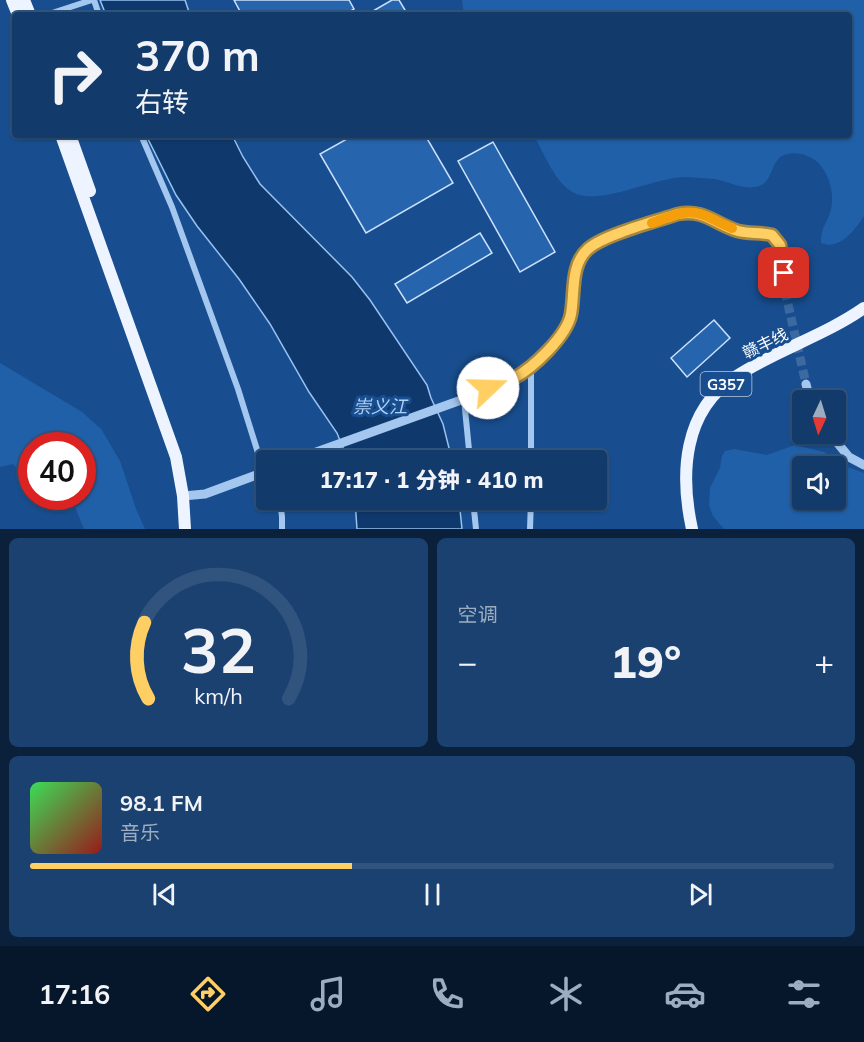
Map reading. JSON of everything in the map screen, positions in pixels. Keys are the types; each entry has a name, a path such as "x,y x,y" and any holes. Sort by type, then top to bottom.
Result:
{"main road":[{"path":"62,138 166,426 187,496 185,529"},
{"path":"71,138 184,457 192,529"},
{"name":"赣丰线","path":"692,529 686,503 687,456 695,424 704,407 715,393 733,378 825,332 864,308"}],"street":[{"path":"55,12 93,0"},
{"path":"142,138 172,207 258,450"},
{"path":"320,450 512,380 531,365 568,325 577,267 588,248 627,231 687,213 701,214 737,230 772,235 780,245 786,291"},
{"path":"531,365 531,450"},
{"path":"806,384 808,390"},
{"path":"464,399 469,450"},
{"path":"838,444 849,457 864,465"},
{"path":"187,496 205,494 256,476"},
{"path":"281,510 282,529"},
{"path":"474,510 476,529"},
{"path":"530,529 531,510"}],"shaded area":[{"path":"462,0 864,0 864,216 851,233 840,242 828,245 821,243 822,231 830,213 831,188 819,164 813,158 802,154 791,153 783,156 774,166 765,183 759,186 742,187 714,179 682,177 616,193 591,196 580,195 564,185 552,170 535,138 852,138 852,12 464,12"},
{"path":"0,363 82,412 101,429 120,461 145,529 84,529 76,510 96,510 96,432 18,432 18,469 13,464 0,467"},
{"path":"795,445 824,452 830,456 792,456 792,510 846,510 846,466 864,473 864,529 724,529 713,516 709,505 710,488 725,451 734,449 767,455"}],"water":[{"path":"100,0 185,0 189,12 105,12"},
{"name":"崇义江","path":"148,138 234,138 260,184 352,277 370,300 427,385 443,424 450,450 344,450 337,433 309,392 270,324 239,279 197,226 176,195"},
{"path":"356,510 460,510 462,529 357,529"}],"building":[{"path":"234,0 349,0 354,9 349,12 240,12"},
{"path":"392,0 399,0 406,12 371,12"},
{"path":"349,138 427,138 453,183 366,233 320,154"},
{"path":"493,142 555,252 520,272 458,161"},
{"path":"480,233 492,253 407,303 395,284"},
{"path":"714,320 730,338 687,377 671,358"}],"tunnel":[{"path":"785,291 806,384"}],"slow traffic":[{"path":"652,223 678,214 694,213 732,228"}],"route":[{"path":"488,388 512,380 523,372 561,334 568,325 571,314 575,274 581,257 588,248 627,231 678,214 701,214 737,230 772,235 780,245 784,273"}]}
